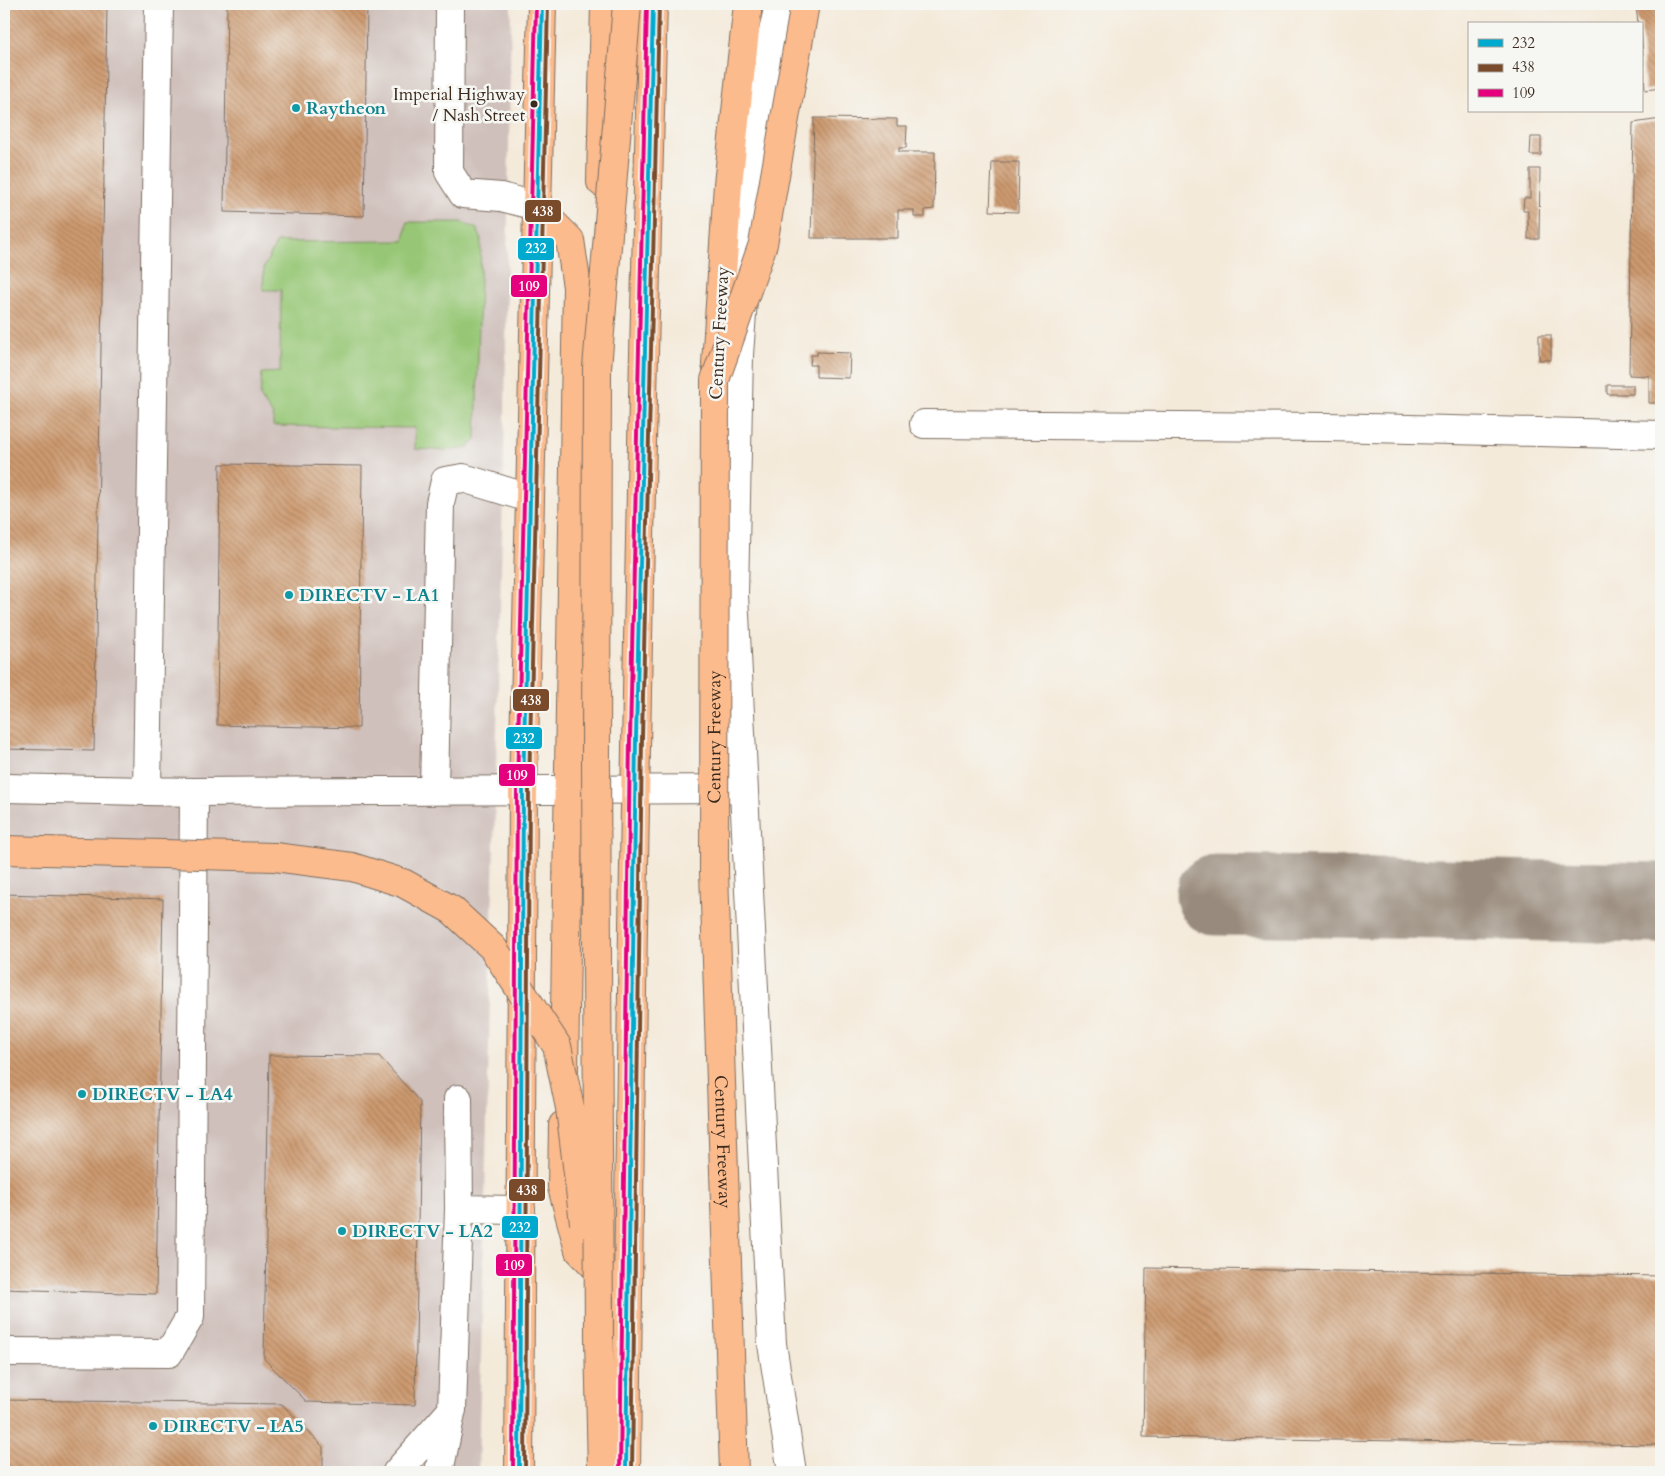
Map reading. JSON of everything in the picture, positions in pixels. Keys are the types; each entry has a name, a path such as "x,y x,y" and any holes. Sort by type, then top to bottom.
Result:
{"main road":[{"path":"519,1472 523,789 542,4"},
{"path":"602,1472 599,1340 596,761 597,368 605,4"},
{"path":"597,368 627,4"},
{"path":"626,1472 635,790 646,240 653,4"},
{"name":"Century Freeway","path":"734,1472 714,872 715,380 728,184 748,4"},
{"path":"715,380 763,244 805,4"},
{"path":"536,206 570,240 577,287 562,1187 579,1250 606,1279 628,1295"},
{"path":"4,850 275,857 352,867 403,883 452,910 493,948 557,1046 570,1108 599,1340"}],"street":[{"path":"146,791 159,4"},
{"path":"450,4 449,172 463,194 502,197 536,206"},
{"path":"779,4 766,66 738,355 734,595 772,1344 792,1472"},
{"path":"924,424 1328,427 1661,435"},
{"path":"434,790 440,503 445,481 463,478 529,498"},
{"path":"4,788 194,792 743,789"},
{"path":"4,1352 170,1352 190,1317 194,792"},
{"path":"439,1472 452,1410 459,1209 458,1098"},
{"path":"459,1209 521,1210"},
{"path":"397,1472 452,1410"}],"shaded area":[{"path":"4,4 511,4 505,414 478,1472 4,1472"}],"green space":[{"path":"407,222 462,222 477,229 481,238 476,440 471,445 456,450 415,449 415,428 273,426 273,415 260,397 262,373 280,372 281,290 263,290 264,267 277,242 404,241"}],"building":[{"path":"4,4 107,4 94,751 4,749"},
{"name":"Raytheon","path":"227,4 367,4 364,216 224,212"},
{"path":"1636,4 1661,4 1661,88 1645,90 1642,22 1638,22"},
{"path":"814,118 897,119 897,126 907,126 906,148 899,148 899,152 935,152 934,209 925,210 925,217 914,217 914,210 898,210 898,238 811,238"},
{"path":"1661,119 1661,403 1649,403 1649,376 1629,375 1633,123"},
{"path":"1531,137 1541,137 1541,155 1530,155"},
{"path":"992,162 1019,162 1018,212 990,211"},
{"path":"1530,169 1540,169 1539,239 1528,239 1528,211 1523,211 1524,198 1530,198"},
{"path":"1539,335 1551,335 1551,360 1539,360"},
{"path":"817,352 850,353 849,378 816,377 816,365 810,365 811,355 817,355"},
{"path":"1607,385 1633,385 1633,394 1607,394"},
{"name":"DIRECTV - LA1","path":"220,464 362,466 359,728 217,725"},
{"name":"DIRECTV - LA4","path":"4,894 163,899 156,1294 4,1289"},
{"name":"DIRECTV - LA2","path":"269,1055 379,1056 420,1102 415,1405 307,1402 264,1359"},
{"path":"1146,1268 1661,1276 1661,1445 1143,1437"},
{"name":"DIRECTV - LA5","path":"4,1400 282,1404 323,1447 323,1472 4,1472"}],"taxiway":[{"path":"1216,895 1661,903"}],"transit line":[{"name":"109","path":"513,1472 517,789 536,4"},
{"name":"232","path":"519,1472 523,789 542,4"},
{"name":"438","path":"525,1472 529,789 548,4"},
{"name":"109","path":"620,1472 630,738 647,4"},
{"name":"232","path":"626,1472 636,738 653,4"},
{"name":"438","path":"632,1472 642,738 659,4"}],"place":[{"name":"Imperial Highway / Nash Street","path":"534,104"},
{"name":"Raytheon","path":"296,108"},
{"name":"DIRECTV - LA1","path":"289,595"},
{"name":"DIRECTV - LA4","path":"82,1094"},
{"name":"DIRECTV - LA2","path":"342,1231"},
{"name":"DIRECTV - LA5","path":"153,1426"}]}
